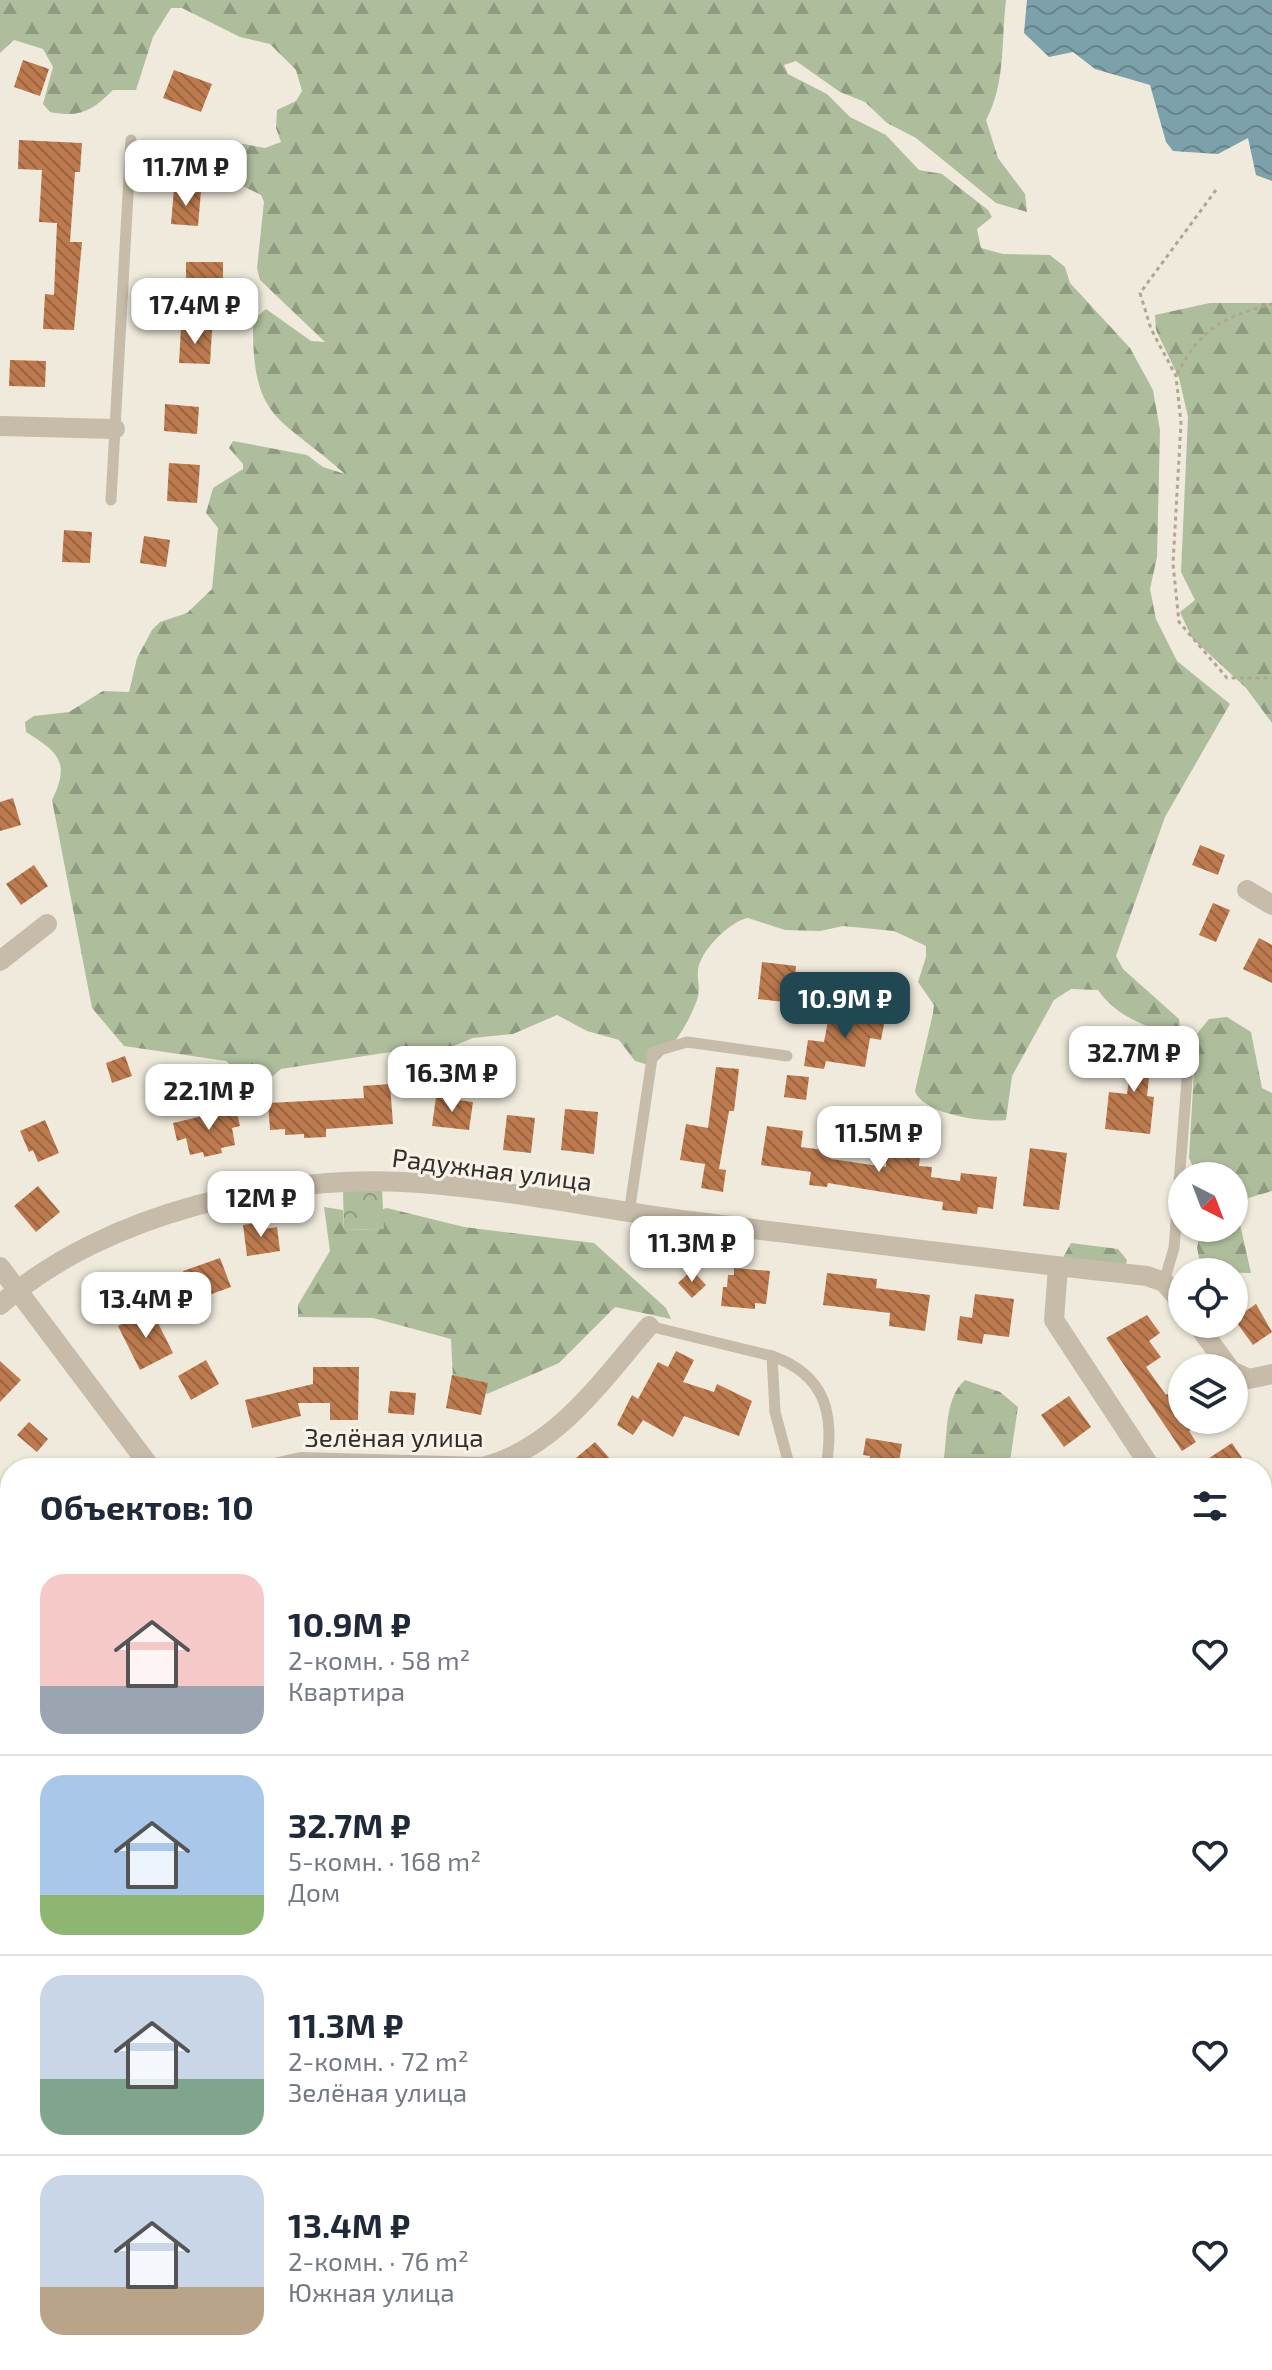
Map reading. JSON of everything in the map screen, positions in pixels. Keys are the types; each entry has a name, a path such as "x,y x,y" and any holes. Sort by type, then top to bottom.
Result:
{"street":[{"path":"0,426 115,429"},
{"path":"1247,890 1272,905"},
{"path":"0,961 47,924"},
{"name":"Радужная улица","path":"0,1305 18,1289 90,1246 157,1217 250,1194 326,1182 420,1183 629,1213 1147,1276 1164,1282"},
{"path":"0,1267 144,1458"},
{"path":"1058,1267 1054,1320 1144,1458"},
{"path":"1164,1282 1168,1287"},
{"name":"Зелёная улица","path":"529,1458 575,1411 649,1326"},
{"path":"1248,1379 1272,1374"}],"lane":[{"path":"111,500 131,140"},
{"path":"629,1213 653,1052 687,1042 787,1056"},
{"path":"1164,1282 1174,1248 1189,1054"},
{"path":"649,1326 798,1365 815,1382 828,1412 828,1458"},
{"path":"772,1356 775,1412 787,1458"}],"path":[{"path":"1216,190 1140,293 1151,329 1176,376 1181,423 1173,564 1179,622 1227,678 1272,678"},
{"path":"1176,376 1190,347 1217,324 1241,312 1272,304"}],"green space":[{"path":"0,0 1006,0 1000,77 986,120 998,158 1025,194 1027,212 996,203 916,138 887,123 865,102 840,92 796,61 784,65 788,74 827,94 850,117 886,135 919,170 942,174 988,210 992,217 977,229 981,248 1003,254 1050,255 1065,267 1070,283 1130,348 1153,390 1160,430 1157,557 1150,589 1156,619 1177,661 1230,704 1165,817 1116,956 1123,969 1179,1019 1180,1028 1175,1033 1153,1028 1122,1013 1098,990 1071,989 1054,1000 1012,1076 1006,1120 955,1115 929,1106 915,1091 934,1005 918,982 926,946 894,931 843,926 820,931 785,930 748,918 725,931 704,954 698,970 699,992 689,1019 679,1036 652,1066 635,1061 619,1040 587,1031 557,1015 513,1034 473,1038 439,1052 397,1051 281,1069 252,1094 245,1091 239,1072 226,1061 124,1046 92,1008 52,800 61,767 53,752 26,732 25,722 34,716 69,712 103,691 129,692 137,658 152,630 160,622 187,613 212,589 218,528 206,513 213,488 243,469 243,464 229,448 233,441 307,455 323,467 345,474 286,426 264,398 254,353 253,320 266,309 311,341 325,342 260,280 257,268 264,202 261,195 232,181 217,164 219,152 232,142 265,148 281,142 276,128 277,110 296,101 302,91 296,70 270,44 240,37 182,8 171,8 153,37 136,90 113,90 92,108 78,113 50,112 43,104 53,67 43,49 14,40 0,53"},
{"path":"1210,303 1272,303 1272,723 1246,688 1192,638 1180,612 1195,600 1181,572 1188,417 1179,378 1156,330 1155,315"},
{"path":"1227,1017 1251,1032 1262,1088 1272,1093 1272,1191 1248,1198 1248,1162 1191,1162 1189,1158 1196,1035 1209,1019"},
{"path":"382,1189 384,1229 344,1230 343,1191"},
{"path":"324,1207 343,1210 344,1230 383,1229 383,1209 387,1208 464,1227 594,1243 666,1308 671,1319 615,1307 559,1363 487,1394 453,1379 451,1339 373,1318 298,1317 298,1305 330,1251"},
{"path":"1198,1242 1244,1242 1248,1258 1199,1258"},
{"path":"1071,1243 1118,1249 1127,1260 1126,1264 1060,1263"},
{"path":"965,1380 1000,1392 1018,1407 1010,1458 944,1458 949,1410 958,1388"}],"water":[{"path":"1027,0 1272,0 1272,181 1256,175 1248,138 1218,154 1173,151 1166,142 1150,85 1095,69 1073,52 1049,57 1024,33"}],"building":[{"path":"23,60 49,69 40,96 14,87"},
{"path":"174,70 212,84 201,112 163,98"},
{"path":"19,140 82,143 80,172 75,172 70,242 82,242 74,330 43,329 45,294 54,295 57,223 39,222 42,170 18,169"},
{"path":"174,189 201,191 198,226 171,224"},
{"path":"186,262 223,262 223,290 186,289"},
{"path":"181,328 212,330 210,364 179,363"},
{"path":"10,360 46,361 45,387 9,386"},
{"path":"165,404 199,407 197,434 164,431"},
{"path":"169,463 200,465 197,503 167,501"},
{"path":"64,530 92,532 90,563 62,562"},
{"path":"144,536 170,540 166,567 140,563"},
{"path":"13,798 21,825 0,831 0,802"},
{"path":"1200,845 1225,855 1218,875 1192,865"},
{"path":"34,865 48,886 21,905 6,884"},
{"path":"1213,903 1230,910 1216,942 1199,935"},
{"path":"1259,938 1272,945 1272,983 1243,969"},
{"path":"762,962 796,966 793,1003 758,999"},
{"path":"830,1010 885,1019 881,1040 870,1038 865,1067 826,1061 824,1069 804,1066 808,1040 824,1042"},
{"path":"1134,1040 1153,1042 1152,1054 1157,1054 1155,1069 1150,1068 1147,1096 1154,1097 1150,1134 1105,1129 1109,1092 1127,1094 1131,1066 1127,1065"},
{"path":"125,1056 132,1076 112,1083 106,1063"},
{"path":"716,1067 739,1069 734,1111 729,1111 719,1169 726,1170 723,1192 701,1188 705,1164 680,1160 686,1124 708,1128"},
{"path":"787,1075 809,1077 806,1100 784,1097"},
{"path":"390,1084 393,1124 326,1129 326,1137 304,1138 304,1134 285,1135 285,1129 270,1130 268,1103 364,1098 363,1086"},
{"path":"436,1097 473,1102 469,1130 432,1126"},
{"path":"236,1108 240,1126 232,1128 235,1145 221,1148 222,1153 204,1157 203,1152 190,1155 186,1138 177,1141 173,1123"},
{"path":"565,1109 598,1112 594,1154 561,1150"},
{"path":"507,1115 535,1118 531,1153 503,1150"},
{"path":"45,1120 59,1153 38,1162 33,1150 29,1152 20,1131"},
{"path":"767,1126 803,1131 801,1147 832,1151 831,1159 886,1167 887,1151 920,1155 919,1166 932,1167 931,1177 960,1181 961,1173 997,1177 993,1209 978,1207 977,1214 942,1210 943,1202 828,1183 827,1187 809,1185 811,1172 761,1165"},
{"path":"1030,1148 1067,1153 1059,1210 1023,1206"},
{"path":"38,1186 60,1212 36,1232 14,1206"},
{"path":"263,1222 264,1229 277,1227 280,1251 247,1256 243,1225"},
{"path":"220,1258 231,1287 195,1300 183,1271"},
{"path":"734,1268 770,1271 766,1304 755,1303 755,1309 721,1306 723,1287 727,1287 728,1275 734,1275"},
{"path":"692,1270 706,1285 692,1298 678,1283"},
{"path":"827,1273 877,1279 876,1288 930,1295 925,1331 889,1326 890,1313 823,1305"},
{"path":"975,1294 1014,1299 1009,1337 984,1334 982,1344 957,1340 960,1316 972,1318"},
{"path":"1256,1304 1272,1332 1253,1345 1248,1338 1248,1309"},
{"path":"151,1309 173,1353 140,1370 118,1326"},
{"path":"1147,1315 1160,1333 1149,1341 1161,1357 1146,1367 1166,1395 1168,1394 1168,1430 1106,1338"},
{"path":"676,1351 694,1360 683,1382 714,1392 717,1384 752,1401 739,1436 684,1416 673,1437 643,1420 633,1435 617,1425 632,1395 638,1399 658,1362 668,1367"},
{"path":"206,1360 219,1384 191,1400 178,1376"},
{"path":"0,1361 21,1380 0,1402"},
{"path":"313,1367 359,1367 358,1420 330,1420 330,1403 298,1403 301,1416 252,1428 245,1400 313,1384"},
{"path":"452,1375 488,1383 481,1415 446,1408"},
{"path":"390,1391 416,1393 414,1415 388,1413"},
{"path":"1069,1396 1091,1427 1064,1447 1041,1415"},
{"path":"29,1422 48,1439 37,1452 17,1435"},
{"path":"1171,1434 1191,1434 1196,1442 1182,1451"},
{"path":"866,1438 902,1444 900,1458 870,1458 863,1455"},
{"path":"595,1442 609,1458 576,1458"},
{"path":"1232,1443 1242,1458 1209,1458"}]}
